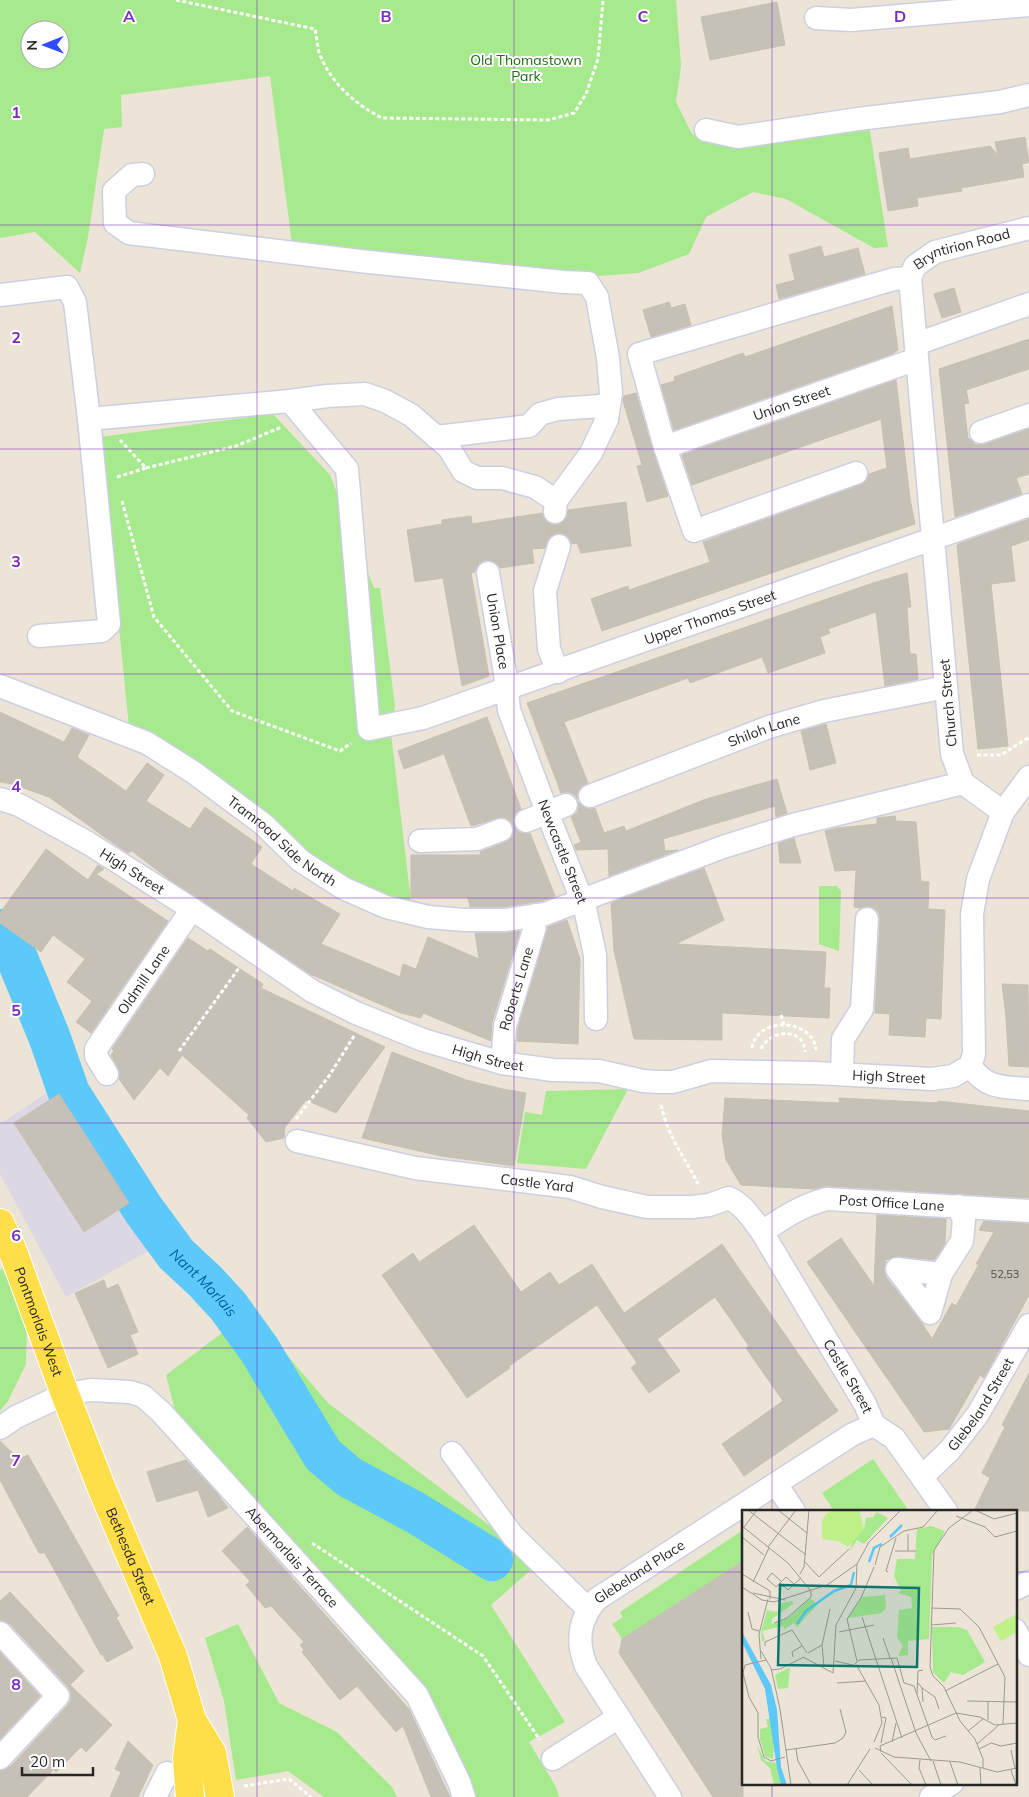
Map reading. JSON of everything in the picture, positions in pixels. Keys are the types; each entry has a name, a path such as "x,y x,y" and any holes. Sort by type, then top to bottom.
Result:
{"main road":[{"name":"Pontmorlais West","path":"0,1223 12,1249 65,1394"},
{"name":"Bethesda Street","path":"65,1394 102,1489 173,1656 192,1720 212,1753 220,1794"},
{"name":"Bethesda Street","path":"190,1797 186,1759 192,1720"}],"street":[{"path":"816,18 851,20 1029,5"},
{"path":"706,130 738,137 858,119 1000,102 1029,96"},
{"path":"94,418 297,409 327,396 365,394 385,401 411,415 449,448 463,471 477,478 502,478 535,487 555,506 591,453 607,420 611,393 608,358 597,297 588,283 360,261 129,233 115,223 114,191 132,175 144,174"},
{"name":"Bryntirion Road","path":"916,352 910,278 915,266 935,252 1029,228"},
{"path":"856,473 694,531 665,448 639,354 894,279 910,278"},
{"path":"0,295 67,287 75,302 94,418 109,624 102,631 39,636"},
{"name":"Union Street","path":"665,448 916,352 1029,304"},
{"name":"Church Street","path":"916,352 952,754 963,783"},
{"path":"436,437 529,426 540,414 558,408 601,406 607,420"},
{"path":"297,409 347,470 366,707 380,727"},
{"path":"981,432 1029,415"},
{"name":"Upper Thomas Street","path":"380,727 423,718 506,688 558,672 1029,505"},
{"path":"558,672 549,649 545,591 559,546"},
{"name":"Union Place","path":"488,573 506,688"},
{"name":"Tramroad Side North","path":"0,686 147,743 193,772 263,824 301,861 343,888 386,907 428,917 465,920 505,920 536,915 582,900 655,871 732,844 793,825 963,783"},
{"name":"Shiloh Lane","path":"590,796 769,727 824,711 946,687"},
{"name":"Newcastle Street","path":"506,688 509,710 556,809 582,900 595,955 596,1019"},
{"path":"1029,776 1003,812 978,880 972,914 974,1054 970,1066 977,1076 997,1087 1029,1089"},
{"path":"963,783 1003,812"},
{"name":"High Street","path":"0,800 20,805 88,843 192,909 312,991 364,1016 423,1040 502,1063 553,1070 599,1071 643,1081 659,1082 673,1082 712,1071 815,1073 932,1079 953,1076 970,1066"},
{"path":"526,820 556,809"},
{"path":"420,841 477,839 501,830"},
{"name":"Oldmill Lane","path":"107,1074 96,1056 96,1049 192,909"},
{"name":"Roberts Lane","path":"502,1063 505,1026 534,930 536,915"},
{"path":"842,1074 843,1039 862,1009 867,919"},
{"name":"Castle Yard","path":"296,1141 415,1168 570,1188 647,1207 692,1208 709,1205 729,1198 745,1208 762,1232"},
{"name":"Post Office Lane","path":"762,1232 785,1216 808,1204 826,1199 1029,1211"},
{"path":"942,1274 962,1241 964,1220 958,1206"},
{"name":"Castle Street","path":"762,1232 865,1404 874,1426 894,1438 945,1510"},
{"name":"Glebeland Street","path":"922,1477 950,1450 978,1414 1029,1325"},
{"name":"Abermorlais Terrace","path":"0,1428 16,1417 65,1394 91,1390 130,1392 143,1396 161,1412 417,1696 459,1782 464,1797"},
{"name":"Glebeland Place","path":"670,1797 586,1666 580,1648 580,1634 582,1620 588,1609 597,1599 853,1434 874,1426"},
{"path":"452,1453 513,1536 551,1558 588,1609"},
{"path":"776,1484 793,1510"},
{"path":"1016,1588 1029,1582"},
{"path":"1016,1632 1029,1655"},
{"path":"0,1634 58,1696 0,1758"},
{"path":"553,1759 619,1717"},
{"path":"156,1797 167,1773"},
{"path":"931,1797 950,1784"}],"path":[{"path":"176,0 315,29 320,54 334,81 364,108 382,118 528,120 548,120 574,113 586,94 598,59 603,0"},
{"path":"118,486 116,477 236,446 286,426 297,409"},
{"path":"94,418 146,468"},
{"path":"121,496 154,617 232,711 340,751 380,727"},
{"path":"976,755 1000,755 1029,738"},
{"path":"179,1051 252,951"},
{"path":"781,1015 784,1025"},
{"path":"296,1141 295,1120 330,1076 364,1016"},
{"path":"752,1072 754,1040 767,1028 784,1025 798,1027 811,1036 816,1048 815,1073"},
{"path":"659,1082 661,1106 668,1130 709,1205"},
{"path":"308,1540 483,1656 553,1759"},
{"path":"220,1794 289,1779 311,1797"}],"shaded area":[{"path":"54,1088 129,1203 154,1248 66,1297 0,1174 0,1124"}],"green space":[{"name":"Old Thomastown Park","path":"0,0 676,0 681,66 676,102 692,134 726,147 869,125 888,247 874,248 786,199 753,192 706,217 689,254 638,273 586,277 292,244 270,76 121,95 122,127 104,129 88,237 80,273 35,232 0,238"},
{"path":"273,414 330,475 374,588 380,588 395,707 390,725 410,893 410,908 343,883 129,727 100,437"},
{"path":"819,886 837,886 841,891 839,951 819,944"},
{"path":"628,1089 586,1169 517,1163 525,1112 542,1115 546,1091"},
{"path":"3,1269 27,1318 26,1364 8,1401 0,1411 0,1270"},
{"path":"250,1312 328,1403 493,1528 532,1569 491,1605 565,1722 529,1742 556,1787 559,1797 471,1797 430,1704 177,1418 166,1375"},
{"path":"873,1459 908,1510 833,1510 822,1493"},
{"path":"742,1531 742,1569 735,1566 622,1639 612,1624 623,1617 620,1612"},
{"path":"238,1624 279,1703 337,1732 392,1787 397,1797 324,1797 288,1771 236,1780 224,1701 205,1638"}],"building":[{"path":"777,2 785,45 710,60 701,17"},
{"path":"1025,137 1029,162 1022,164 1024,177 961,188 962,191 917,198 918,206 888,211 879,153 908,148 910,159 990,146 998,155 995,142"},
{"path":"821,246 824,257 858,248 865,274 779,299 776,285 795,280 789,255"},
{"path":"954,288 961,312 942,318 934,294"},
{"path":"669,302 671,308 685,304 691,325 651,337 643,310"},
{"path":"892,306 898,350 892,354 674,430 661,385 675,381 674,377 743,353 745,357"},
{"path":"1029,339 1029,369 966,390 969,403 964,404 968,439 976,445 985,444 1029,429 1029,474 1016,478 1022,494 955,517 939,369"},
{"path":"896,380 910,499 915,524 602,631 591,599 628,586 629,590 710,562 703,542 860,485 866,481 869,474 887,468 881,419 692,485 682,455"},
{"path":"636,393 668,496 647,502 637,466 642,465 623,401 624,396"},
{"path":"626,502 631,546 581,553 577,543 572,544 568,537 557,533 550,537 545,548 532,549 534,563 500,568 492,561 485,560 479,563 475,572 471,573 489,676 462,686 443,578 415,582 407,530 442,524 442,520 471,516 472,524 542,513 547,522 554,525 560,524 565,520 568,510"},
{"path":"1029,519 1029,540 1011,546 1015,581 991,584 1008,746 978,749 957,546 958,544"},
{"path":"907,573 911,607 907,607 910,654 916,654 918,679 885,686 876,612 828,629 830,633 820,637 825,653 768,673 762,657 690,683 688,678 564,722 588,783 580,788 577,794 578,799 574,794 568,792 561,793 527,703 873,583"},
{"path":"0,712 64,742 72,728 89,735 77,757 126,791 147,763 164,775 146,801 190,829 205,807 262,847 251,864 293,891 294,888 340,914 321,944 400,977 403,964 416,969 428,937 479,959 475,933 520,931 492,1022 491,1041 423,1013 421,1018 401,1013 310,974 170,880 132,851 128,853 113,843 49,797 12,784 0,782"},
{"path":"487,717 521,809 515,813 514,825 518,832 530,833 555,896 542,901 504,907 470,907 468,897 411,897 411,855 481,855 480,852 506,842 514,833 513,825 503,817 471,826 444,754 404,769 398,751"},
{"path":"826,724 836,763 810,770 801,731"},
{"path":"777,779 787,813 776,817 775,806 663,839 665,851 678,850 609,876 608,849 576,850 574,845 581,842 571,817 577,813 578,802 588,809 595,808 604,833 624,826 626,831 706,799"},
{"path":"895,816 896,821 916,822 921,881 929,882 928,909 945,910 941,1019 926,1018 925,1037 889,1035 890,1014 875,1013 879,912 868,906 854,907 856,870 835,871 825,831 877,824 877,818"},
{"path":"794,838 801,863 780,863 778,843"},
{"path":"46,849 88,880 98,865 104,869 96,874 168,921 91,1033 76,1022 92,1001 67,982 85,959 53,935 41,952 0,923 0,913"},
{"path":"704,868 724,920 676,944 826,952 824,988 830,988 829,1018 722,1013 722,1040 634,1039 614,951 611,903"},
{"path":"567,920 580,959 578,1044 517,1041 518,1028 548,927"},
{"path":"188,938 208,951 210,949 263,984 261,988 385,1047 336,1113 306,1100 285,1127 284,1138 266,1142 247,1118 249,1115 182,1055 168,1076 160,1068 134,1100 119,1079 120,1073 111,1055 114,1051 112,1049"},
{"path":"1002,984 1028,985 1029,1067 1009,1066"},
{"path":"392,1052 466,1080 526,1093 514,1166 441,1156 362,1138"},
{"path":"59,1094 129,1203 84,1232 14,1123"},
{"path":"725,1098 840,1103 839,1098 939,1103 938,1101 1029,1111 1029,1198 828,1186 814,1189 741,1185 726,1160 722,1135"},
{"path":"877,1215 946,1219 945,1244 934,1260 898,1256 885,1260 884,1270 886,1277 922,1323 932,1339 952,1303 956,1306 994,1232 979,1230 984,1221 1029,1224 1029,1295 984,1378 980,1375 949,1429 924,1432 807,1262 841,1238 874,1286"},
{"path":"474,1225 521,1292 550,1272 559,1285 592,1264 624,1313 722,1244 838,1411 744,1476 722,1444 783,1401 746,1348 749,1346 715,1297 657,1339 680,1371 649,1393 631,1368 637,1363 597,1305 509,1366 510,1368 467,1398 382,1275 413,1253 419,1262"},
{"path":"104,1280 107,1289 118,1284 138,1332 130,1335 138,1354 108,1368 75,1293"},
{"path":"1029,1373 1029,1511 974,1510 990,1478 982,1473 1005,1427 1002,1425"},
{"path":"0,1441 19,1459 28,1455 119,1616 116,1617 133,1648 107,1662 101,1655 45,1553 39,1553 0,1480"},
{"path":"186,1460 216,1492 228,1508 208,1517 198,1490 157,1502 147,1472"},
{"path":"247,1527 409,1709 450,1797 431,1797 403,1726 396,1732 357,1686 340,1700 302,1652 304,1650 300,1645 304,1642 271,1606 265,1608 246,1585 250,1581 222,1551"},
{"path":"742,1562 743,1797 713,1797 619,1653 622,1639"},
{"path":"10,1592 84,1671 70,1685 112,1725 86,1752 81,1747 56,1772 54,1769 27,1797 0,1797 0,1771 10,1767 68,1705 71,1700 71,1693 68,1687 10,1624 0,1620 0,1601"},
{"path":"0,1652 40,1696 0,1739"},
{"path":"128,1741 153,1765 138,1797 110,1797 121,1772 115,1769"}],"waterway":[{"name":"Nant Morlais","path":"0,930 10,942 49,1036 69,1093 143,1209 176,1254 228,1306 259,1349 323,1455 349,1477 416,1513 492,1560"}],"tunnel":[{"path":"555,512 559,546"}]}
